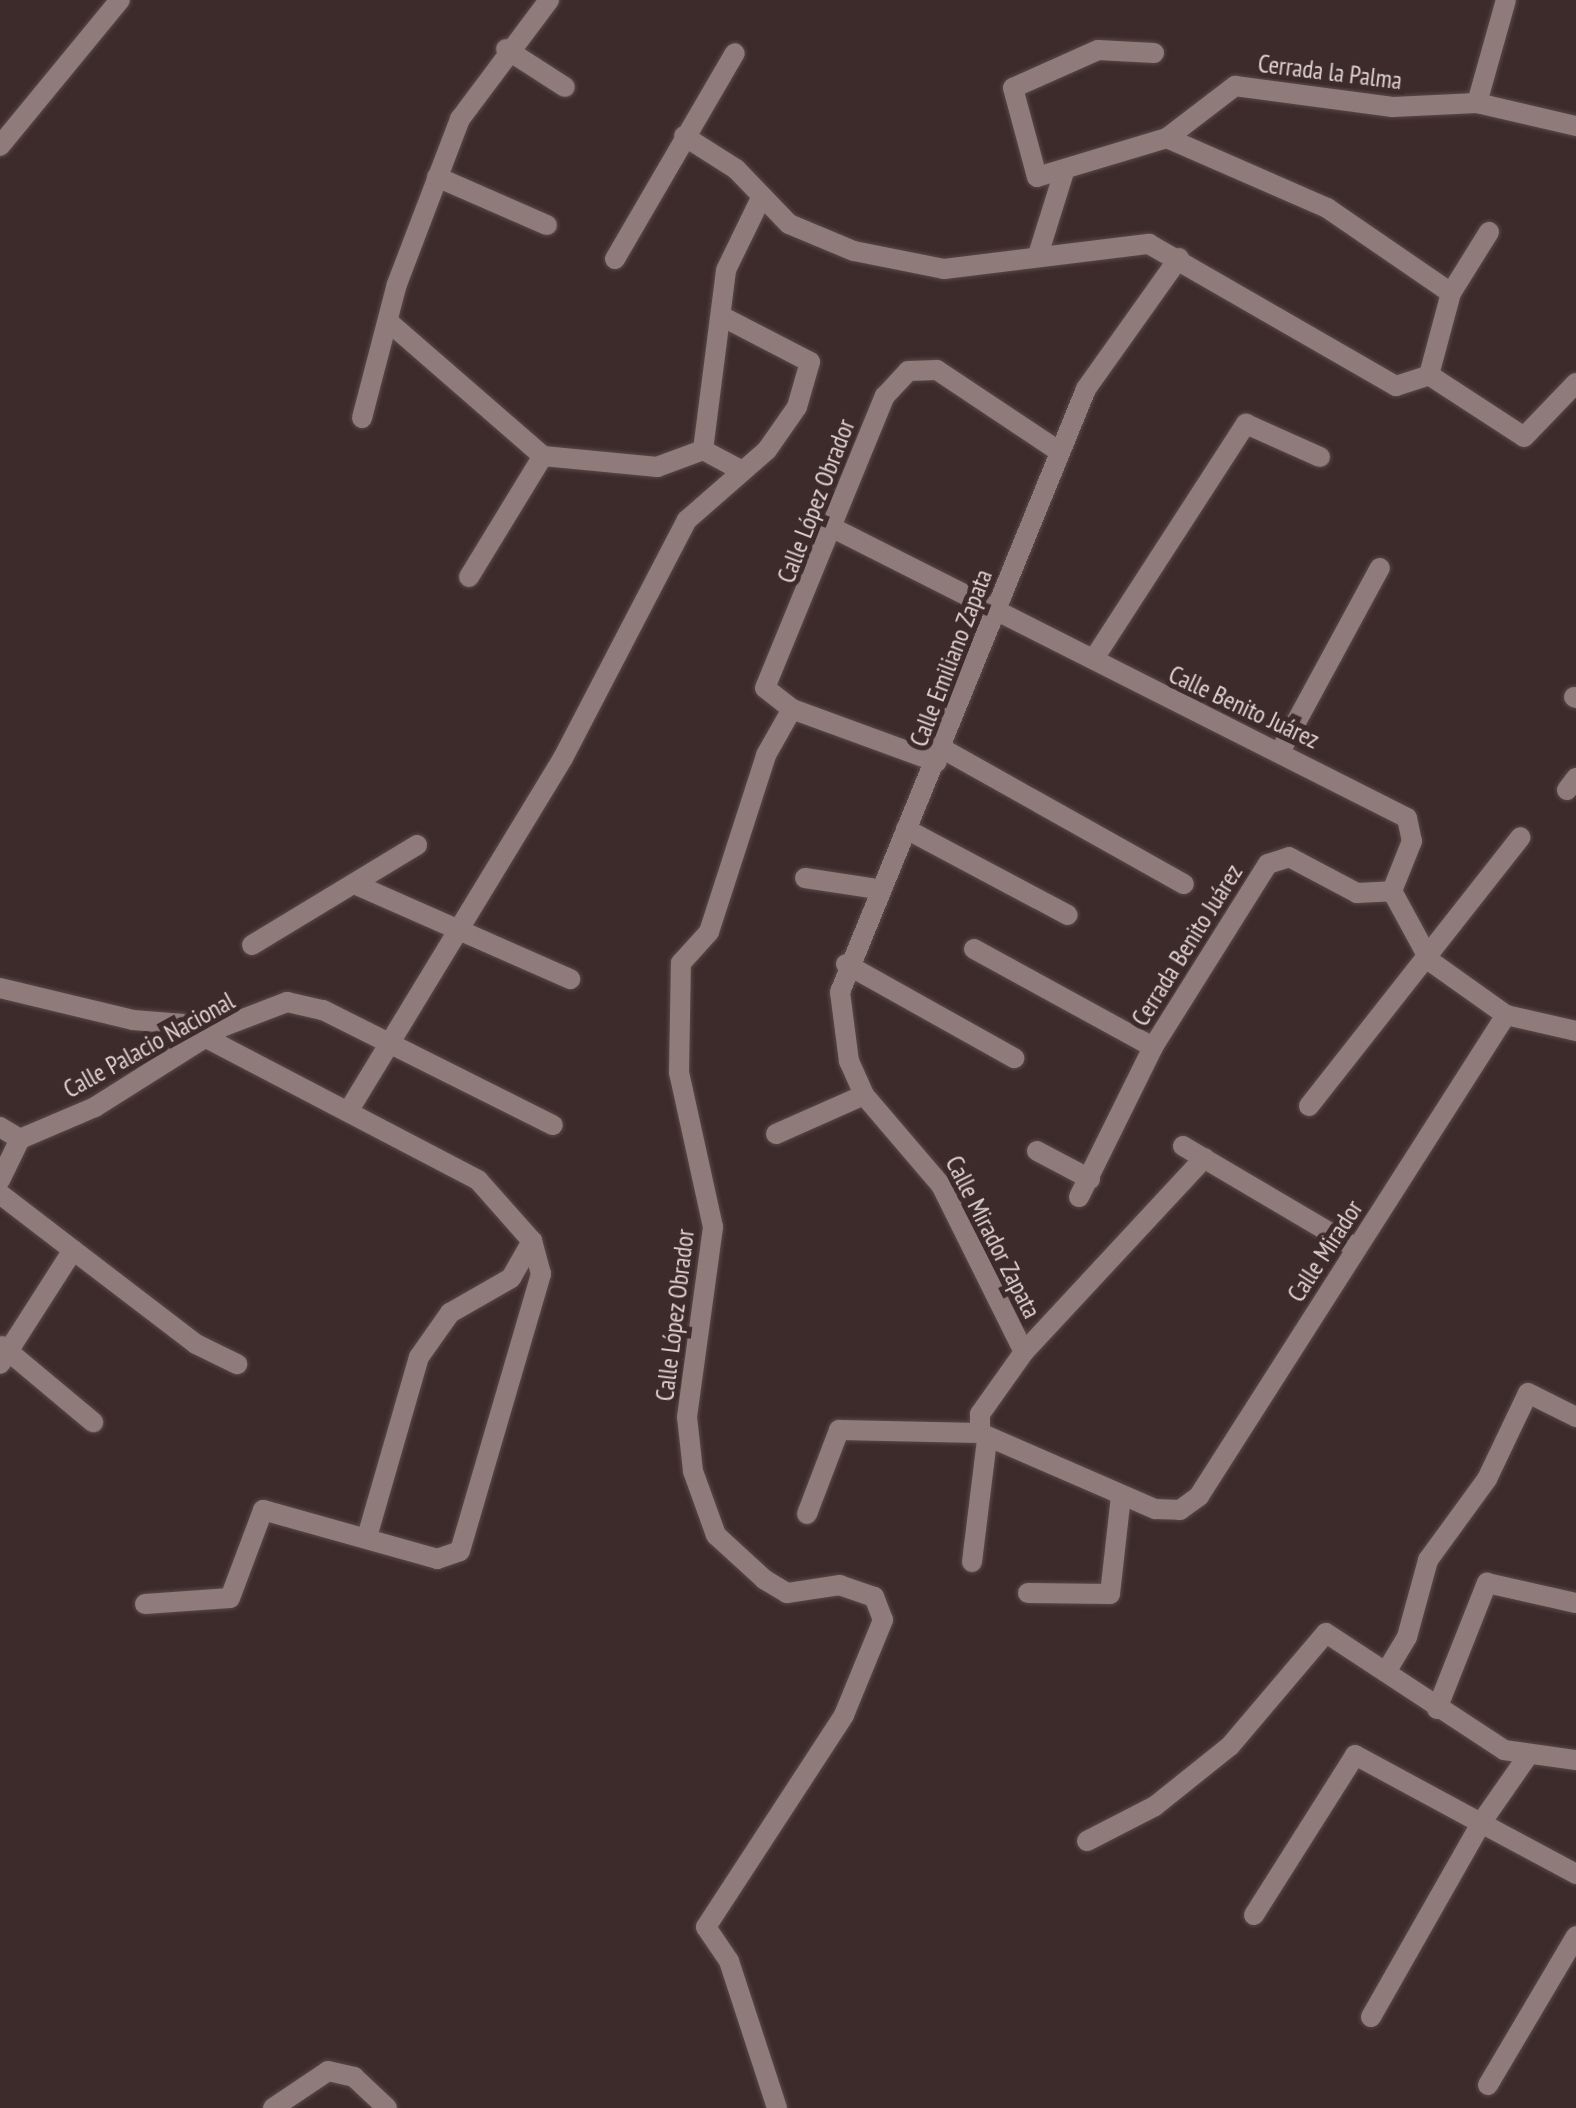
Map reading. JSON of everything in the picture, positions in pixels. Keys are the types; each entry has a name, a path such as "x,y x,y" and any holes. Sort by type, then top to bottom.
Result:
{"street":[{"path":"0,146 120,0"},
{"path":"362,418 437,177 460,118 506,49 549,0"},
{"path":"1477,102 1499,2"},
{"path":"506,49 565,87"},
{"path":"1038,255 1063,175 1037,177 1013,88 1098,50 1154,52"},
{"path":"615,259 735,53"},
{"name":"Cerrada la Palma","path":"1063,175 1168,138 1235,86 1394,107 1477,102 1576,126"},
{"path":"684,136 713,150 760,198 812,237 890,260 944,270 1038,255 1149,244 1396,386 1429,375"},
{"path":"1168,138 1328,208 1451,293"},
{"path":"437,177 547,225"},
{"path":"703,450 725,318 726,270 760,198"},
{"path":"1429,375 1451,293 1489,232"},
{"name":"Calle Emiliano Zapata","path":"864,1095 840,1016 846,964 940,755 1086,389 1179,258"},
{"path":"349,1110 452,931 563,758 648,581 688,520 736,468 766,450 797,407 810,362 725,318"},
{"path":"392,324 543,456 657,467 703,450 736,468"},
{"name":"Calle López Obrador","path":"777,2108 729,1962 706,1927 836,1729 884,1620 874,1598 840,1585 786,1593 764,1579 716,1535 693,1471 688,1417 713,1227 679,1074 681,963 709,932 766,754 792,708 766,688 886,396 923,368 1060,452"},
{"path":"1429,375 1524,437 1576,382"},
{"path":"1095,658 1246,424 1320,457"},
{"path":"469,577 543,456"},
{"name":"Calle Benito Juárez","path":"833,528 1281,750 1407,818 1412,840 1392,891"},
{"path":"1281,750 1380,568"},
{"path":"792,708 940,755 1184,884"},
{"path":"906,829 1068,915"},
{"path":"1309,1106 1430,961 1522,837"},
{"path":"252,945 359,886 417,846"},
{"name":"Cerrada Benito Juárez","path":"974,950 1153,1047 1278,856 1358,894 1392,891"},
{"path":"805,878 878,890"},
{"path":"359,886 452,931 570,979"},
{"path":"1392,891 1430,961 1506,1014 1576,1032"},
{"path":"846,964 1014,1058"},
{"path":"0,988 133,1020 214,1032 478,1180 532,1241 542,1274 460,1551 437,1558 263,1510 230,1598 144,1604"},
{"name":"Calle Palacio Nacional","path":"20,1140 95,1107 214,1032 287,1002 304,1005 389,1043"},
{"name":"Calle Mirador","path":"1121,1496 1180,1510 1199,1496 1506,1014"},
{"path":"389,1043 552,1125"},
{"path":"1036,1151 1085,1188 1153,1047"},
{"path":"776,1134 864,1095"},
{"name":"Calle Mirador Zapata","path":"864,1095 941,1185 1024,1352 980,1414 983,1436 972,1562"},
{"path":"0,1127 20,1140 0,1180"},
{"path":"1183,1146 1356,1248"},
{"path":"1024,1352 1204,1158"},
{"path":"0,1194 237,1364"},
{"path":"367,1538 419,1357 450,1313 510,1278 532,1241"},
{"path":"73,1250 3,1354 93,1422"},
{"path":"1386,1672 1407,1636 1428,1560 1487,1480 1528,1393 1576,1417"},
{"path":"807,1514 839,1430 983,1436 1121,1496 1110,1594 1028,1593"},
{"path":"1436,1710 1487,1583 1576,1603"},
{"path":"1087,1840 1155,1806 1230,1746 1274,1703 1314,1639 1338,1638 1436,1710 1526,1758 1576,1760"},
{"path":"1254,1915 1355,1755 1576,1874"},
{"path":"1371,2017 1481,1823 1526,1758"},
{"path":"1488,2085 1576,1936"},
{"path":"273,2108 328,2071 354,2077 386,2108"}]}
